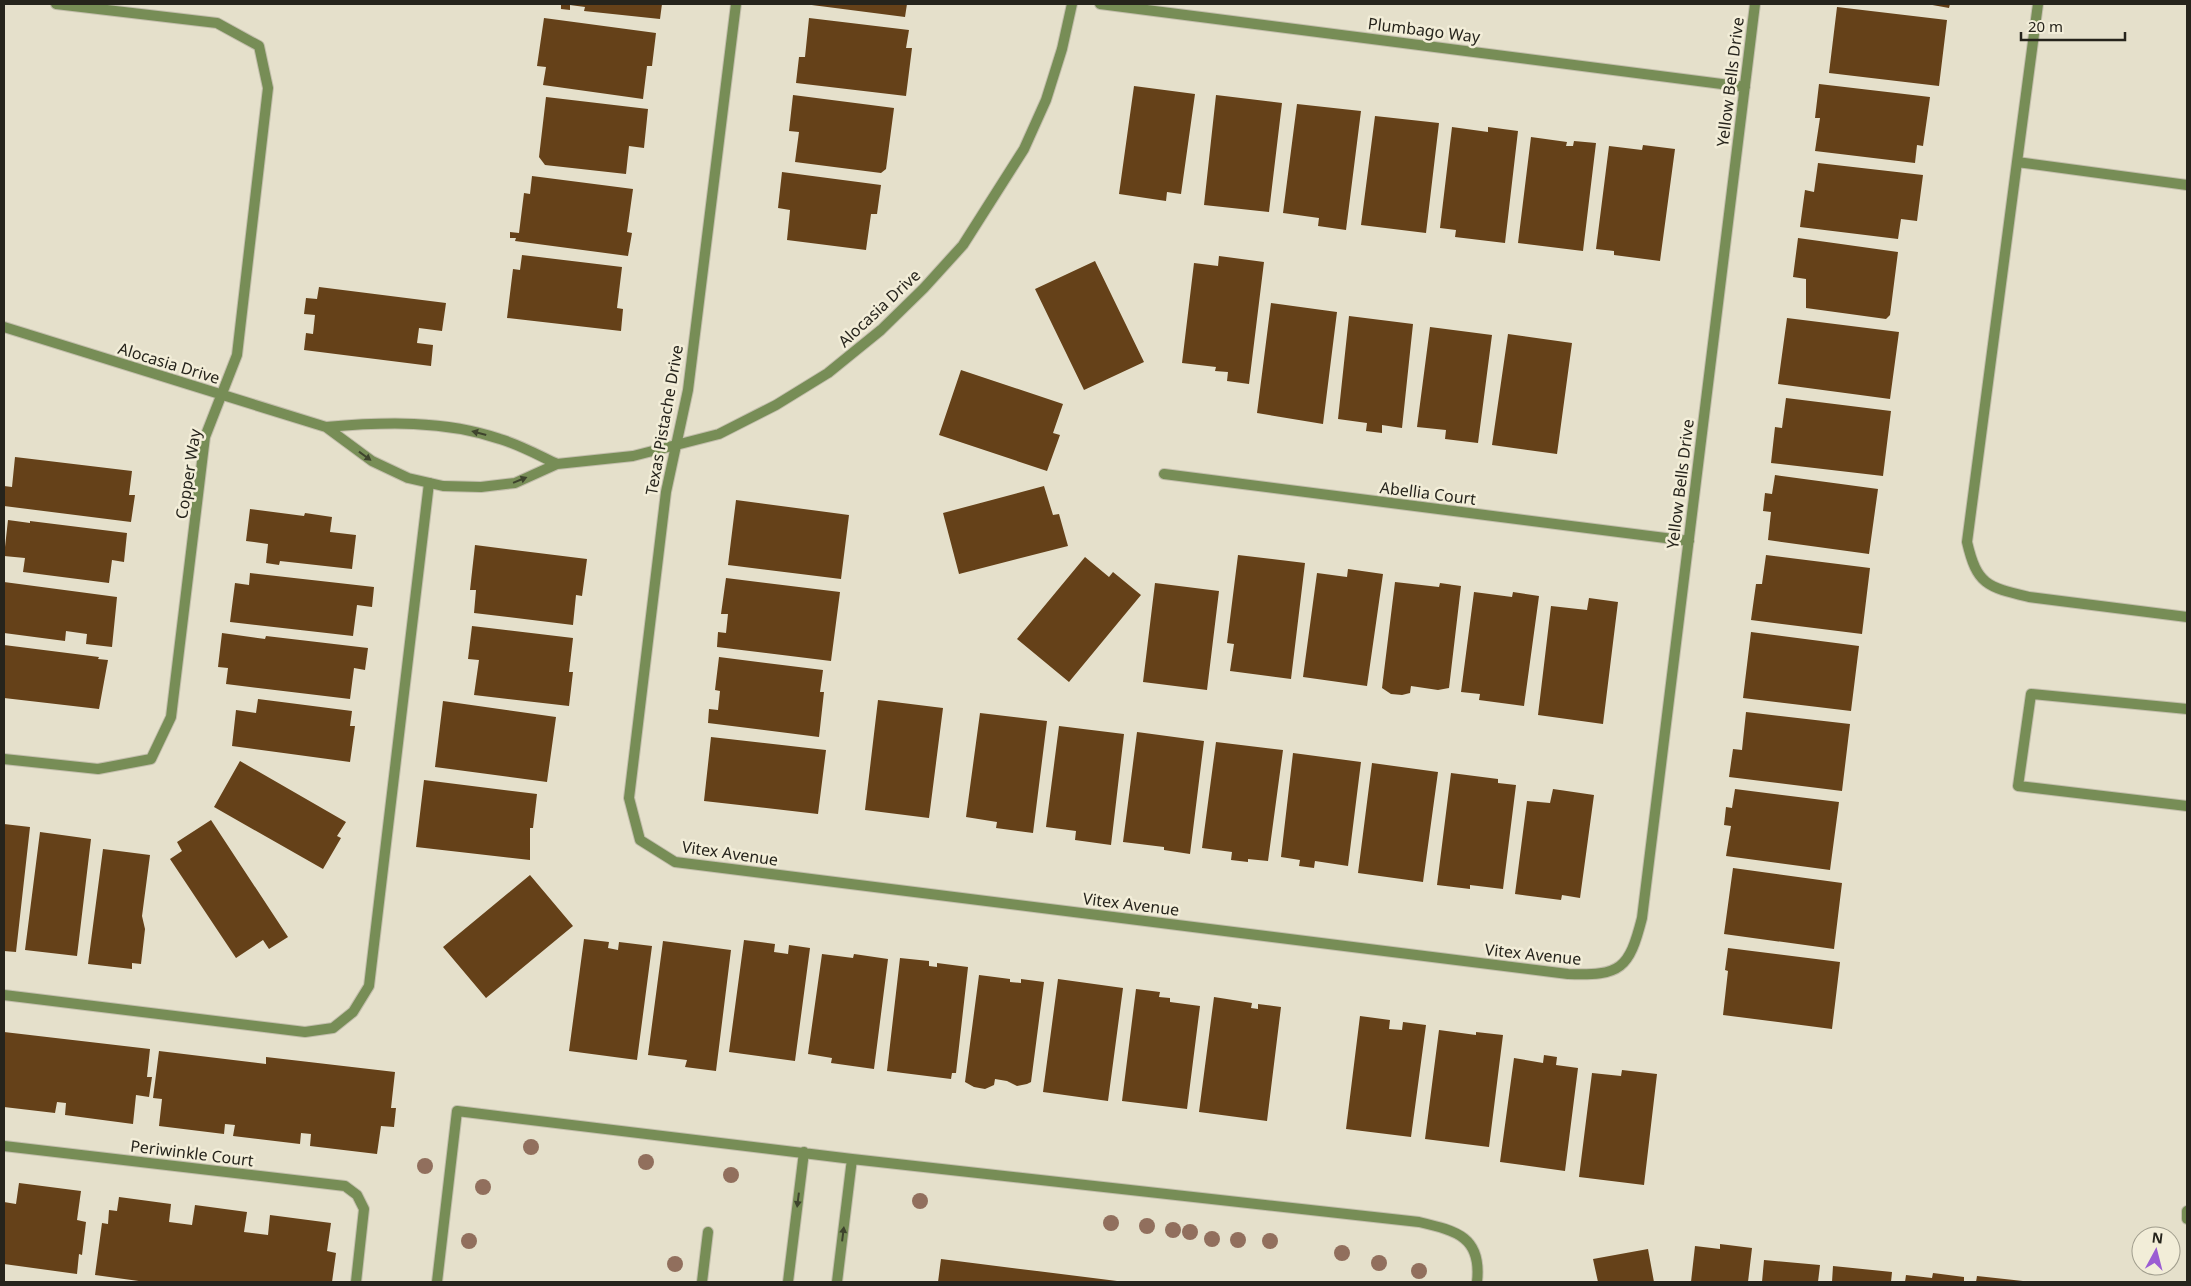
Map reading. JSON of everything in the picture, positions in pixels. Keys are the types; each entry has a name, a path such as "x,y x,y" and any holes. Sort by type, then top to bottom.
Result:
{"street":[{"name":"Copper Way","path":"4,759 98,769 151,759 171,717 205,437 237,356 268,88 259,46 216,23 56,4"},
{"name":"Texas Pistache Drive","path":"640,840 629,798 666,492 688,390 736,4"},
{"name":"Alocasia Drive","path":"4,327 326,427 372,461 408,478 443,486 481,487 515,483 556,464 633,456 719,434 776,405 828,373 880,330 924,288 963,245 1024,148 1046,100 1059,58 1072,4"},
{"name":"Plumbago Way","path":"1100,4 1745,87"},
{"name":"Yellow Bells Drive","path":"1623,965 1635,946 1642,918 1755,4"},
{"path":"2038,4 1967,542 1972,564 1981,580 2004,591 2029,597 2187,617"},
{"path":"2017,162 2187,184"},
{"name":"Alocasia Drive","path":"326,427 365,424 418,424 462,428 502,439 556,464"},
{"name":"Abellia Court","path":"1164,474 1688,541"},
{"path":"4,995 305,1032 333,1028 353,1012 369,986 429,483"},
{"path":"2187,709 2030,694 2018,786 2187,806"},
{"name":"Vitex Avenue","path":"640,840 675,862 714,867 1568,974 1599,975 1623,965"},
{"path":"437,1282 457,1111 852,1159 1419,1222 1449,1229 1469,1242 1479,1263 1476,1282"},
{"name":"Periwinkle Court","path":"4,1146 345,1186 357,1195 364,1209 356,1282"},
{"path":"788,1282 804,1152"},
{"path":"837,1282 852,1159"},
{"path":"2187,1211 2187,1219"},
{"path":"702,1282 708,1232"}],"building":[{"path":"561,4 662,4 660,19 584,11 585,7 570,5 570,10 561,9"},
{"path":"804,4 907,4 905,17"},
{"path":"1927,4 1950,4 1949,8"},
{"path":"1837,7 1947,20 1939,86 1829,73"},
{"path":"544,18 656,33 652,66 647,66 643,99 543,85 546,67 537,66"},
{"path":"809,18 909,30 906,48 912,48 906,96 796,83 799,57 805,57"},
{"path":"1819,84 1930,97 1923,146 1917,145 1915,163 1815,151 1820,118 1815,118"},
{"path":"1134,86 1195,94 1181,194 1167,192 1166,201 1119,194"},
{"path":"793,95 894,108 886,169 881,173 795,162 799,132 789,131"},
{"path":"1216,95 1282,103 1269,212 1204,205"},
{"path":"546,97 648,109 644,148 629,146 626,174 545,165 539,157"},
{"path":"1297,104 1361,111 1346,230 1318,226 1319,218 1283,213"},
{"path":"1375,116 1439,123 1426,233 1361,225"},
{"path":"1452,127 1488,132 1488,127 1518,131 1505,243 1455,237 1456,230 1440,228"},
{"path":"1531,137 1567,142 1566,146 1573,146 1574,141 1596,143 1583,251 1518,243"},
{"path":"1643,145 1675,149 1660,261 1614,255 1614,251 1596,249 1609,146 1642,150"},
{"path":"1818,163 1923,175 1917,221 1901,219 1898,239 1800,227 1805,190 1814,192"},
{"path":"782,172 881,185 877,214 871,214 866,250 787,240 790,210 778,208"},
{"path":"532,176 633,189 627,232 632,233 628,256 515,241 516,238 510,238 510,232 519,233 524,193 530,194"},
{"path":"1798,238 1898,252 1890,315 1886,319 1806,308 1806,279 1793,277"},
{"path":"522,255 622,267 617,308 623,309 621,331 507,318 513,269 520,270"},
{"path":"1219,256 1264,262 1249,384 1227,381 1228,372 1215,371 1216,367 1182,363 1194,263 1218,266"},
{"path":"1095,261 1144,362 1084,390 1035,289"},
{"path":"319,287 446,303 442,331 419,328 417,343 433,345 431,366 304,350 306,333 313,334 315,315 304,314 306,298 317,299"},
{"path":"1271,303 1337,312 1323,424 1257,413"},
{"path":"1349,316 1413,324 1402,428 1382,425 1382,433 1366,431 1367,423 1338,419"},
{"path":"1787,318 1899,332 1890,399 1778,384"},
{"path":"1430,327 1492,335 1478,443 1445,439 1446,430 1417,427"},
{"path":"1508,334 1572,343 1557,454 1492,445"},
{"path":"961,370 1063,404 1053,433 1060,435 1047,471 939,435"},
{"path":"1786,398 1891,411 1883,476 1771,463 1775,427 1782,428"},
{"path":"15,457 132,471 129,495 135,495 131,522 4,506 4,486 12,487"},
{"path":"1775,475 1878,489 1869,554 1768,540 1771,512 1763,511 1765,493 1772,494"},
{"path":"1044,486 1053,515 1059,514 1068,546 959,574 943,513"},
{"path":"736,500 849,515 841,579 728,565"},
{"path":"250,509 304,516 305,513 332,517 330,532 356,535 352,569 280,561 279,565 266,563 268,544 246,541"},
{"path":"8,520 127,533 124,562 112,560 109,583 23,572 25,558 4,556"},
{"path":"475,545 587,559 582,596 576,595 573,625 474,613 476,590 470,590"},
{"path":"1238,555 1305,563 1291,679 1230,671 1234,644 1227,643"},
{"path":"1766,555 1870,568 1862,634 1751,620 1756,584 1762,584"},
{"path":"1085,557 1109,577 1113,572 1141,595 1069,682 1017,639"},
{"path":"1348,569 1383,574 1367,686 1303,677 1317,573 1347,577"},
{"path":"250,573 374,587 372,607 357,605 353,636 230,622 235,583 249,585"},
{"path":"726,578 840,592 831,661 717,647 718,632 726,633 728,614 721,614"},
{"path":"4,582 117,597 112,647 86,644 87,634 66,631 65,641 4,633"},
{"path":"1395,582 1439,587 1440,583 1461,586 1449,688 1438,690 1411,686 1410,693 1402,695 1391,694 1382,688"},
{"path":"1155,583 1219,591 1207,690 1143,682"},
{"path":"1474,592 1512,597 1513,592 1539,596 1524,706 1479,700 1480,694 1461,692"},
{"path":"1589,598 1618,602 1603,724 1538,715 1551,606 1587,610"},
{"path":"472,626 573,638 569,672 573,672 569,706 474,695 479,660 468,659"},
{"path":"1751,632 1859,646 1851,711 1743,698"},
{"path":"222,633 265,639 266,636 368,648 365,670 354,668 350,699 226,684 228,668 218,667"},
{"path":"4,645 99,657 98,659 108,660 99,709 4,698"},
{"path":"719,657 823,670 820,692 824,692 819,737 708,723 709,709 718,710 720,691 715,690"},
{"path":"258,699 352,711 350,726 355,726 350,762 232,746 236,710 256,713"},
{"path":"878,700 943,708 929,818 865,810"},
{"path":"443,701 556,717 547,782 435,767"},
{"path":"1746,712 1850,724 1842,791 1729,777 1733,749 1742,750"},
{"path":"980,713 1047,721 1033,833 996,828 997,822 966,817"},
{"path":"1059,726 1124,734 1111,845 1075,840 1076,831 1046,827"},
{"path":"1137,732 1204,741 1190,854 1164,850 1164,847 1123,842"},
{"path":"711,737 826,750 818,814 704,801"},
{"path":"1216,742 1283,750 1268,861 1248,859 1248,862 1231,860 1232,852 1202,848"},
{"path":"1293,753 1361,762 1348,866 1315,861 1314,868 1299,866 1300,860 1281,857"},
{"path":"240,761 346,822 337,836 341,838 323,869 214,807"},
{"path":"1372,763 1438,772 1423,882 1358,873"},
{"path":"1451,773 1498,779 1498,783 1516,785 1503,889 1470,885 1470,889 1437,885"},
{"path":"424,780 537,794 533,828 530,828 530,860 416,847"},
{"path":"1553,789 1594,795 1580,898 1562,895 1561,900 1515,894 1527,801 1550,803"},
{"path":"1735,789 1839,802 1830,870 1726,856 1731,826 1724,825 1726,807 1732,808"},
{"path":"211,820 288,937 269,949 263,940 236,958 170,859 182,851 177,842"},
{"path":"4,824 30,827 16,952 4,951"},
{"path":"40,832 91,839 77,956 25,950"},
{"path":"103,849 150,855 142,916 145,929 141,964 132,963 132,969 88,964"},
{"path":"1733,868 1842,883 1834,949 1724,934"},
{"path":"530,875 573,926 486,998 443,947"},
{"path":"584,939 609,942 608,948 618,950 619,942 652,946 637,1060 569,1051"},
{"path":"744,940 775,944 774,952 788,954 789,945 810,948 795,1061 729,1052"},
{"path":"663,941 731,950 716,1071 685,1067 687,1060 648,1055"},
{"path":"1728,948 1840,962 1832,1029 1723,1015 1728,971 1725,970"},
{"path":"822,954 853,958 854,954 888,959 874,1069 831,1063 832,1058 808,1054"},
{"path":"900,958 929,961 929,966 937,967 937,963 968,967 956,1073 952,1073 951,1079 887,1071"},
{"path":"979,975 1010,979 1010,982 1021,983 1021,979 1044,982 1031,1082 1027,1084 1017,1086 1007,1081 995,1079 994,1085 985,1089 974,1087 965,1082"},
{"path":"1058,979 1123,988 1108,1101 1043,1092"},
{"path":"1136,989 1160,992 1159,997 1170,998 1170,1002 1200,1006 1187,1109 1122,1101"},
{"path":"1214,997 1252,1003 1251,1008 1258,1009 1258,1004 1281,1007 1267,1121 1199,1112"},
{"path":"1360,1016 1390,1020 1389,1029 1402,1030 1403,1022 1426,1025 1411,1137 1346,1129"},
{"path":"1439,1030 1476,1035 1476,1032 1503,1035 1489,1147 1425,1139"},
{"path":"4,1032 150,1049 147,1077 152,1077 149,1097 136,1095 133,1124 65,1115 66,1103 57,1102 55,1113 4,1107"},
{"path":"159,1051 266,1064 266,1057 395,1072 391,1108 396,1108 394,1127 381,1126 377,1154 310,1146 311,1134 301,1133 300,1144 233,1136 235,1125 225,1124 224,1134 159,1126 162,1099 153,1098"},
{"path":"1544,1055 1557,1057 1556,1065 1578,1068 1565,1171 1500,1162 1514,1058 1543,1063"},
{"path":"1622,1070 1657,1074 1644,1185 1579,1177 1592,1073 1621,1076"},
{"path":"19,1183 81,1191 77,1220 86,1222 82,1255 79,1254 77,1274 4,1264 4,1202 16,1204"},
{"path":"119,1197 171,1204 169,1222 192,1225 195,1205 247,1212 244,1232 268,1235 270,1215 331,1223 327,1251 336,1253 332,1282 146,1282 95,1275 102,1223 108,1224 109,1210 117,1211"},
{"path":"1720,1244 1752,1248 1748,1282 1691,1282 1695,1246 1720,1249"},
{"path":"1648,1249 1654,1282 1598,1282 1593,1259"},
{"path":"941,1259 1117,1281 1117,1282 938,1282"},
{"path":"1764,1260 1820,1265 1818,1282 1762,1282"},
{"path":"1833,1266 1892,1272 1891,1282 1832,1282"},
{"path":"1933,1273 1964,1277 1964,1282 1905,1282 1906,1275 1932,1278"},
{"path":"1977,1276 2023,1281 2023,1282 1976,1282"}]}
